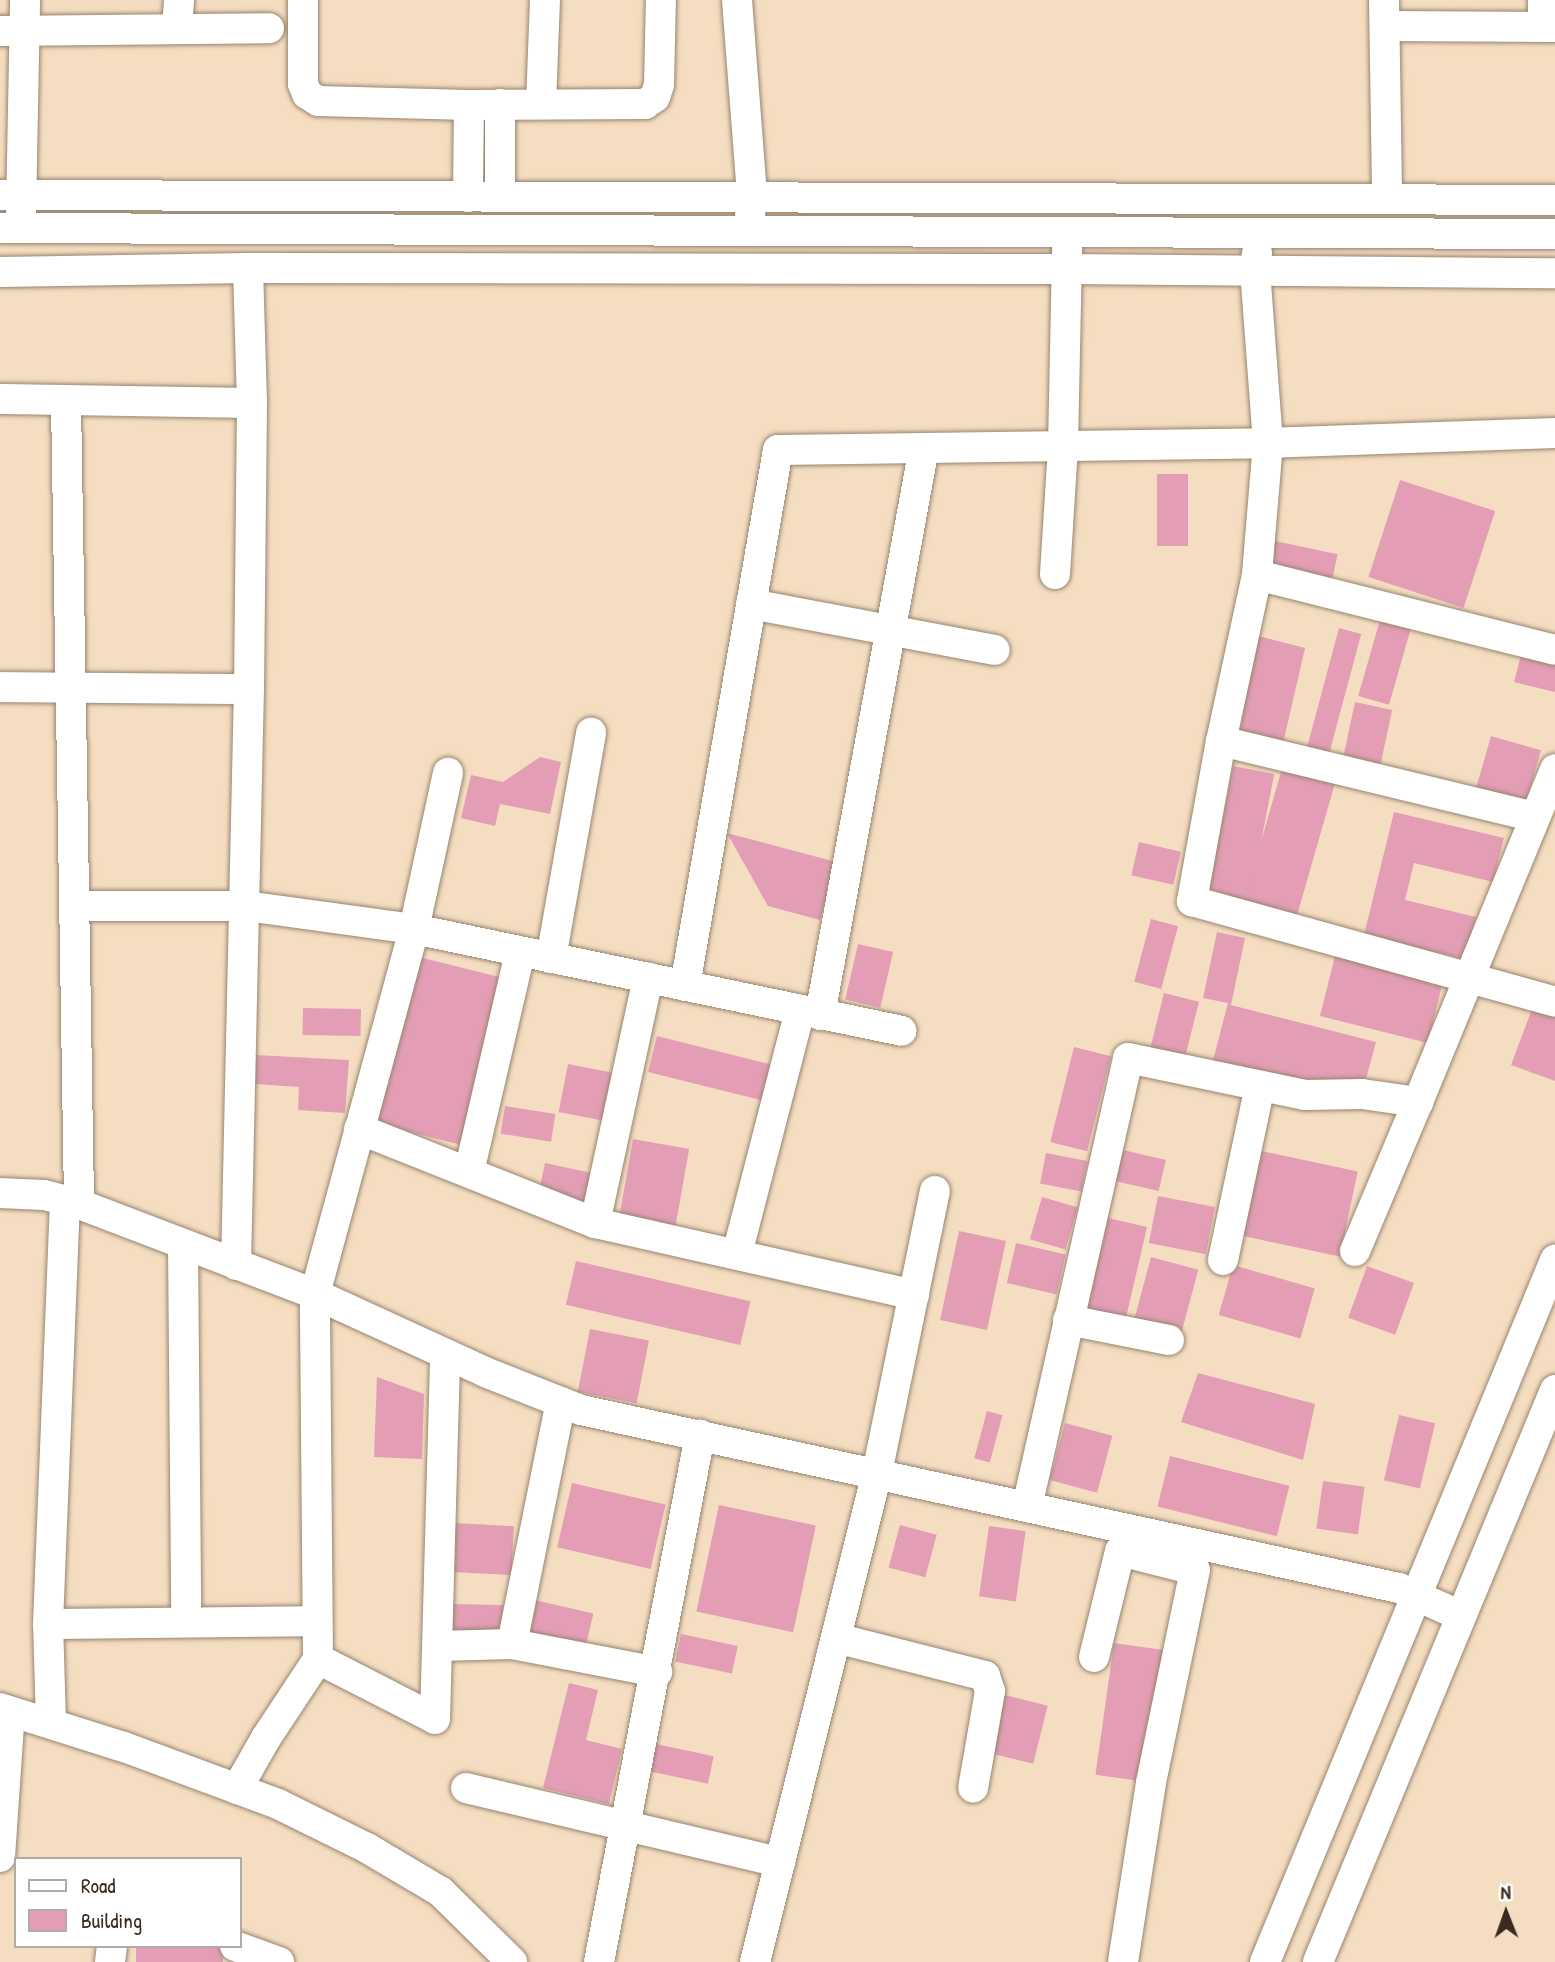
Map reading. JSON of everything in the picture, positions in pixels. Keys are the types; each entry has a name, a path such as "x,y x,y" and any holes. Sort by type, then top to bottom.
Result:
{"street":[{"path":"25,0 13,30 10,228 1068,230 1555,234"},
{"path":"303,0 303,84 307,94 318,101 469,104 645,104 655,97 659,85 660,0"},
{"path":"541,104 545,0"},
{"path":"737,0 752,197 748,229"},
{"path":"1387,199 1384,13 1547,18"},
{"path":"13,30 178,15 269,28"},
{"path":"468,197 469,104"},
{"path":"500,104 500,196"},
{"path":"11,195 1555,200"},
{"path":"1055,574 1063,446 1068,230"},
{"path":"1259,232 1255,270 1268,443 1257,575 1221,741 1192,901 1555,1002"},
{"path":"236,1265 247,906 253,403 248,268"},
{"path":"0,272 248,268 1067,269 1555,273"},
{"path":"0,399 253,403"},
{"path":"51,1723 48,1624 72,1202 74,906 66,400"},
{"path":"685,986 778,450 1268,443 1555,433"},
{"path":"737,1254 810,1013 891,629 924,448"},
{"path":"1257,575 1555,650"},
{"path":"751,604 995,650"},
{"path":"0,687 249,690"},
{"path":"551,958 591,733"},
{"path":"1221,741 1535,817"},
{"path":"1355,1251 1555,769"},
{"path":"237,1789 266,1738 318,1658 314,1294 414,929 448,773"},
{"path":"74,906 247,906 414,929 901,1031"},
{"path":"469,1172 520,952"},
{"path":"595,1223 648,978"},
{"path":"1027,1507 1128,1058 1305,1095 1362,1094 1418,1102"},
{"path":"1223,1260 1260,1086"},
{"path":"359,1129 595,1223 914,1295"},
{"path":"755,1962 877,1473 935,1191"},
{"path":"0,1193 44,1195 72,1202 314,1294 445,1354 581,1410 1027,1507 1122,1540 1195,1570 1151,1783 1123,1962"},
{"path":"183,1244 186,1622"},
{"path":"1265,1962 1555,1260"},
{"path":"1068,1320 1169,1340"},
{"path":"318,1658 435,1718 445,1354"},
{"path":"1318,1962 1555,1390"},
{"path":"512,1644 561,1402"},
{"path":"599,1962 657,1672 700,1435"},
{"path":"1122,1540 1399,1588 1461,1616"},
{"path":"1094,1657 1122,1540"},
{"path":"48,1624 316,1621"},
{"path":"836,1638 985,1676 990,1691 973,1788"},
{"path":"438,1646 512,1644 657,1672"},
{"path":"0,1857 5,1710 124,1747 278,1804 368,1847 441,1892 512,1962"},
{"path":"466,1788 780,1862"},
{"path":"240,1948 279,1962"}],"building":[{"path":"1157,474 1188,474 1188,546 1157,546"},
{"path":"1400,480 1495,511 1464,608 1368,577"},
{"path":"1275,541 1338,554 1331,588 1268,574"},
{"path":"1380,620 1411,629 1389,705 1358,696"},
{"path":"1339,628 1361,634 1329,753 1307,747"},
{"path":"1255,635 1305,648 1282,748 1239,740"},
{"path":"1521,655 1555,664 1555,692 1514,682"},
{"path":"1355,702 1392,710 1380,768 1343,760"},
{"path":"1491,736 1541,750 1524,811 1474,797"},
{"path":"540,757 561,762 550,814 500,804 495,826 461,818 471,775 503,782"},
{"path":"1283,765 1336,780 1296,919 1243,903"},
{"path":"1233,766 1274,774 1249,902 1208,894"},
{"path":"1394,812 1504,838 1493,882 1414,863 1405,900 1476,917 1465,959 1364,935"},
{"path":"727,833 836,862 820,920 768,906"},
{"path":"1139,842 1181,852 1173,885 1131,875"},
{"path":"1151,919 1178,926 1161,989 1134,982"},
{"path":"1217,932 1245,938 1231,1005 1376,1042 1362,1094 1305,1079 1302,1087 1212,1064 1228,1003 1203,998"},
{"path":"858,944 893,952 880,1008 845,1000"},
{"path":"1336,952 1444,979 1428,1043 1320,1016"},
{"path":"411,955 501,977 460,1144 369,1122"},
{"path":"1164,993 1199,1002 1185,1059 1150,1050"},
{"path":"303,1008 361,1009 361,1036 303,1035"},
{"path":"1532,1009 1555,1017 1555,1081 1511,1065"},
{"path":"657,1036 771,1064 762,1100 648,1072"},
{"path":"1074,1047 1111,1056 1087,1151 1050,1142"},
{"path":"256,1055 349,1060 345,1113 298,1110 299,1087 255,1084"},
{"path":"568,1064 614,1073 605,1121 559,1112"},
{"path":"505,1106 555,1114 551,1142 501,1134"},
{"path":"633,1139 689,1149 674,1234 618,1224"},
{"path":"1123,1150 1166,1160 1159,1191 1116,1181"},
{"path":"1257,1150 1358,1171 1340,1257 1239,1235"},
{"path":"1046,1153 1087,1161 1081,1191 1040,1183"},
{"path":"545,1163 592,1173 585,1204 538,1194"},
{"path":"1158,1196 1215,1207 1206,1254 1149,1243"},
{"path":"1042,1197 1078,1207 1065,1249 1030,1239"},
{"path":"1108,1218 1147,1227 1124,1325 1085,1316"},
{"path":"959,1231 1006,1241 987,1330 940,1320"},
{"path":"1016,1243 1066,1254 1056,1294 1007,1283"},
{"path":"1151,1257 1198,1270 1181,1335 1133,1323"},
{"path":"576,1261 750,1301 740,1345 566,1305"},
{"path":"1233,1265 1315,1288 1300,1338 1219,1315"},
{"path":"1367,1266 1414,1283 1395,1335 1348,1318"},
{"path":"590,1329 649,1340 637,1403 578,1392"},
{"path":"1198,1373 1315,1404 1303,1460 1181,1422"},
{"path":"377,1377 424,1394 422,1459 374,1457"},
{"path":"987,1411 1002,1415 990,1462 974,1458"},
{"path":"1399,1415 1435,1423 1420,1489 1384,1480"},
{"path":"1065,1423 1112,1436 1097,1493 1050,1480"},
{"path":"1170,1456 1289,1486 1277,1536 1157,1506"},
{"path":"1323,1481 1365,1487 1358,1534 1316,1529"},
{"path":"572,1483 666,1505 651,1569 557,1547"},
{"path":"719,1505 816,1526 793,1632 696,1612"},
{"path":"454,1523 514,1526 511,1575 451,1572"},
{"path":"900,1525 937,1535 925,1577 889,1568"},
{"path":"989,1526 1026,1531 1016,1601 979,1596"},
{"path":"530,1599 593,1614 585,1650 522,1635"},
{"path":"451,1604 503,1605 503,1632 451,1631"},
{"path":"681,1634 738,1646 732,1673 675,1661"},
{"path":"1114,1643 1170,1651 1152,1783 1095,1775"},
{"path":"569,1683 598,1690 586,1740 622,1749 609,1804 543,1788"},
{"path":"1005,1695 1048,1706 1033,1764 990,1753"},
{"path":"656,1744 714,1756 708,1784 650,1771"},
{"path":"136,1948 223,1948 223,1962 136,1962"}]}
